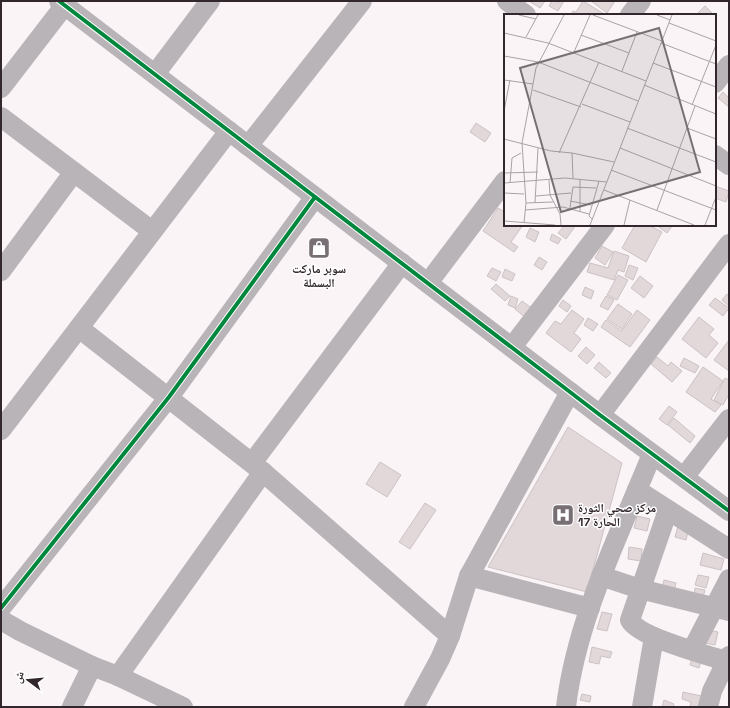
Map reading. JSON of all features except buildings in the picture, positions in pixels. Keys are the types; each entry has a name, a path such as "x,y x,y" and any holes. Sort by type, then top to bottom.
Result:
{"street":[{"path":"155,74 210,1"},
{"path":"248,146 362,1"},
{"path":"507,1 525,14"},
{"path":"631,14 641,1"},
{"path":"1,88 69,5 248,146 600,415 729,511"},
{"path":"716,82 729,65"},
{"path":"1,117 152,231"},
{"path":"1,430 229,131"},
{"path":"716,156 729,165"},
{"path":"1,271 74,172"},
{"path":"428,283 504,182"},
{"path":"1,608 169,397 315,197"},
{"path":"512,348 604,226"},
{"path":"600,415 729,244"},
{"path":"118,676 258,468 402,263"},
{"path":"79,328 258,468 450,636"},
{"path":"414,707 440,659 450,636 469,576 570,392"},
{"path":"684,477 729,419"},
{"path":"566,707 577,646 601,576 652,454"},
{"path":"638,490 729,549"},
{"path":"668,510 630,620 632,624 654,637 692,650 728,659 712,691 708,707"},
{"path":"469,576 590,608"},
{"path":"601,576 640,589 721,609"},
{"path":"692,650 721,609 729,579"},
{"path":"1,620 20,631 92,666 118,676 183,707"},
{"path":"642,707 654,637"},
{"path":"72,707 92,666"}],"cycle path":[{"path":"59,1 600,415 729,511"},
{"path":"1,608 169,397 315,197"}],"place":[{"name":"سوبر ماركت البسملة","path":"319,248"},
{"name":"مركز صحي الثورة الحارة 17","path":"563,515"}]}
